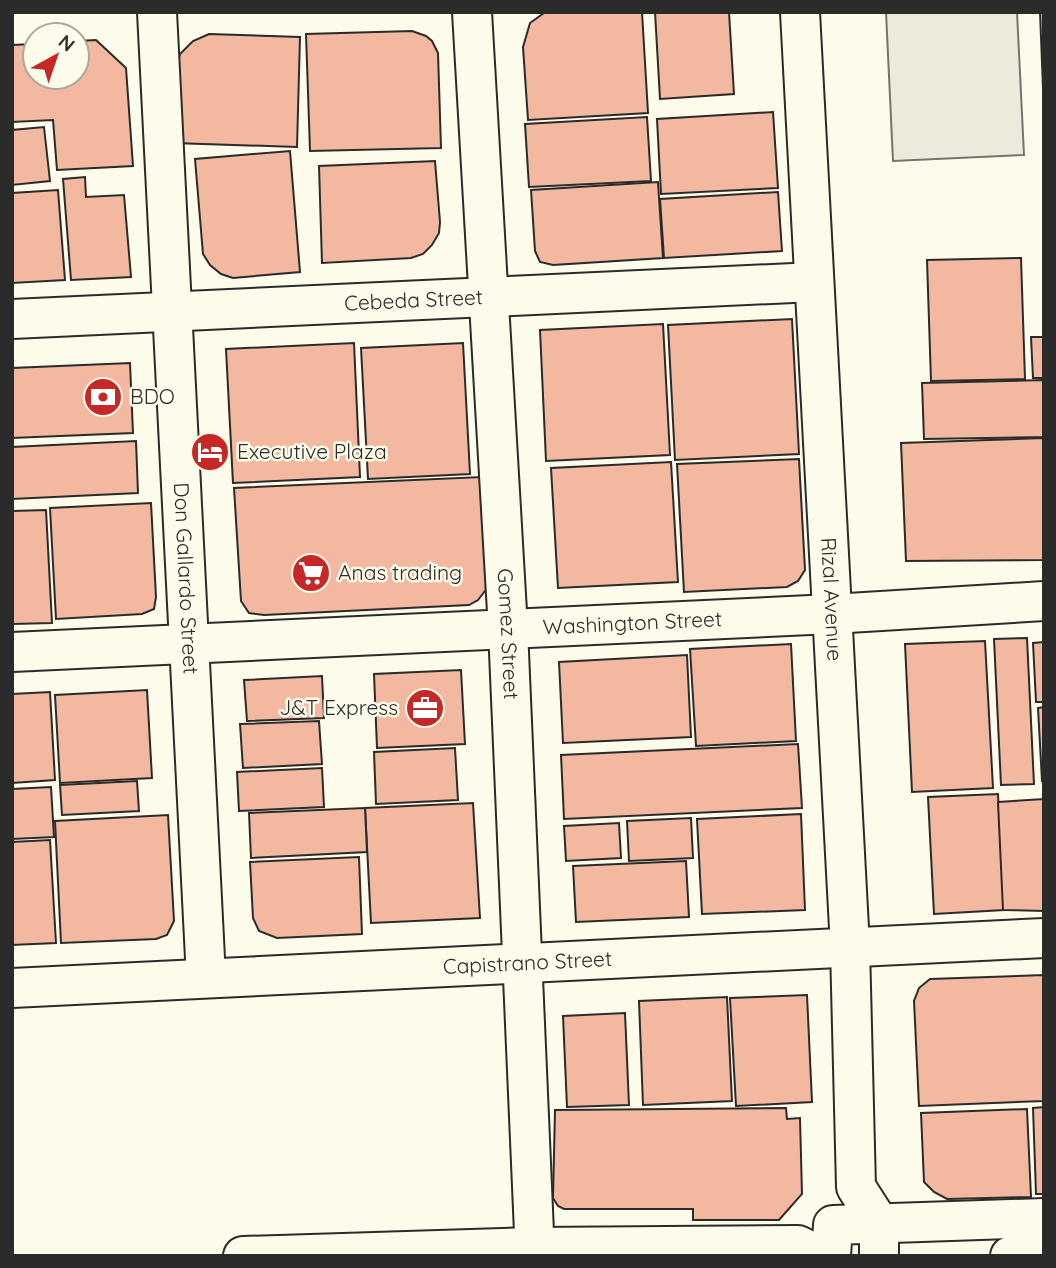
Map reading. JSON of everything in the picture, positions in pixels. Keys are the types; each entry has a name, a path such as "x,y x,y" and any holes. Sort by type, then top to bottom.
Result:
{"street":[{"name":"Don Gallardo Street","path":"157,12 206,978"},
{"name":"Gomez Street","path":"472,12 508,629 535,1251"},
{"name":"Rizal Avenue","path":"800,12 850,947 856,1187"},
{"name":"Cebeda Street","path":"12,319 814,282"},
{"name":"Washington Street","path":"12,652 832,614 1044,601"},
{"name":"Capistrano Street","path":"12,988 1044,938"},
{"path":"856,1187 879,1240"},
{"path":"820,1246 856,1187"},
{"path":"243,1256 820,1246 1044,1218"},
{"path":"1010,1256 1044,1255"}],"shaded area":[{"path":"886,12 1017,12 1024,155 893,161"}],"building":[{"path":"642,12 648,113 528,120 523,47 530,23 544,13"},
{"path":"655,12 729,12 734,94 660,99"},
{"path":"1040,12 1044,12 1044,113"},
{"path":"412,31 432,41 438,53 441,148 310,151 306,34"},
{"path":"209,34 300,37 297,147 173,143 174,74 180,54 193,41"},
{"path":"91,40 96,40 126,68 133,166 57,170 53,120 12,122 12,45 21,45 21,91 91,91"},
{"path":"773,112 778,188 661,194 657,119"},
{"path":"647,117 651,181 529,187 525,124"},
{"path":"44,127 50,181 12,185 12,130"},
{"path":"290,151 300,272 233,278 221,274 210,265 203,254 195,159"},
{"path":"435,161 439,233 423,254 411,258 322,263 319,166"},
{"path":"85,177 86,197 124,195 131,277 71,280 63,179"},
{"path":"658,182 663,258 553,265 540,262 535,251 531,190"},
{"path":"58,190 65,280 12,283 12,193"},
{"path":"778,192 782,251 664,258 660,199"},
{"path":"1021,258 1025,379 931,381 927,260"},
{"path":"792,319 799,454 675,460 668,325"},
{"path":"663,324 670,455 546,461 540,330"},
{"path":"1031,337 1044,337 1044,378 1033,378"},
{"path":"354,343 360,477 233,483 226,349"},
{"path":"463,343 470,474 368,479 361,348"},
{"path":"130,363 133,433 12,438 12,368"},
{"path":"1044,380 1044,437 924,439 922,383"},
{"path":"1044,438 1044,560 906,561 901,443"},
{"path":"136,441 138,493 12,499 12,447"},
{"path":"799,459 805,570 798,581 787,587 684,592 677,464"},
{"path":"671,462 678,582 558,588 551,468"},
{"path":"482,477 488,587 478,600 469,605 264,615 249,613 241,601 234,488"},
{"path":"151,503 156,597 154,609 142,614 56,619 50,508"},
{"path":"46,510 52,623 12,624 12,511"},
{"path":"1027,638 1034,784 1001,785 994,639"},
{"path":"985,641 993,788 912,792 905,644"},
{"path":"1044,642 1044,702 1036,702 1033,643"},
{"path":"791,644 796,741 696,746 690,649"},
{"path":"687,655 691,737 563,743 559,662"},
{"path":"461,670 465,744 377,748 374,674"},
{"path":"322,676 324,718 247,721 244,680"},
{"path":"147,690 152,778 60,783 55,695"},
{"path":"50,692 55,780 12,783 12,694"},
{"path":"1044,707 1044,781 1042,781 1038,708"},
{"path":"319,721 322,764 243,768 240,724"},
{"path":"798,744 802,808 564,819 561,755"},
{"path":"455,748 458,800 376,804 374,752"},
{"path":"322,768 324,807 239,811 237,772"},
{"path":"137,781 139,811 62,815 60,785"},
{"path":"51,787 54,837 12,839 12,789"},
{"path":"998,794 1004,910 934,914 928,797"},
{"path":"1044,799 1044,911 1003,910 998,802"},
{"path":"473,803 480,918 371,923 365,808"},
{"path":"365,808 367,852 251,858 249,813"},
{"path":"801,814 805,910 702,914 697,819"},
{"path":"168,815 174,921 167,935 156,939 61,943 55,821"},
{"path":"691,818 693,858 629,861 627,821"},
{"path":"619,823 621,858 566,861 564,826"},
{"path":"50,840 56,943 12,945 12,842"},
{"path":"359,857 362,934 277,938 259,931 253,918 250,862"},
{"path":"686,861 689,917 576,922 573,866"},
{"path":"1044,975 1044,1101 919,1106 914,1001 919,988 930,979"},
{"path":"807,995 812,1102 736,1106 730,998"},
{"path":"727,997 732,1101 643,1105 639,1001"},
{"path":"625,1013 629,1105 567,1107 563,1016"},
{"path":"1044,1107 1044,1194 1036,1194 1033,1108"},
{"path":"786,1108 787,1119 800,1118 802,1194 779,1220 693,1220 693,1209 564,1209 558,1206 553,1198 555,1110"},
{"path":"1027,1109 1031,1197 947,1199 924,1182 921,1113"}],"place":[{"name":"BDO","path":"103,397"},
{"name":"Executive Plaza","path":"210,452"},
{"name":"Anas trading","path":"311,573"},
{"name":"J&T Express","path":"425,708"}]}
